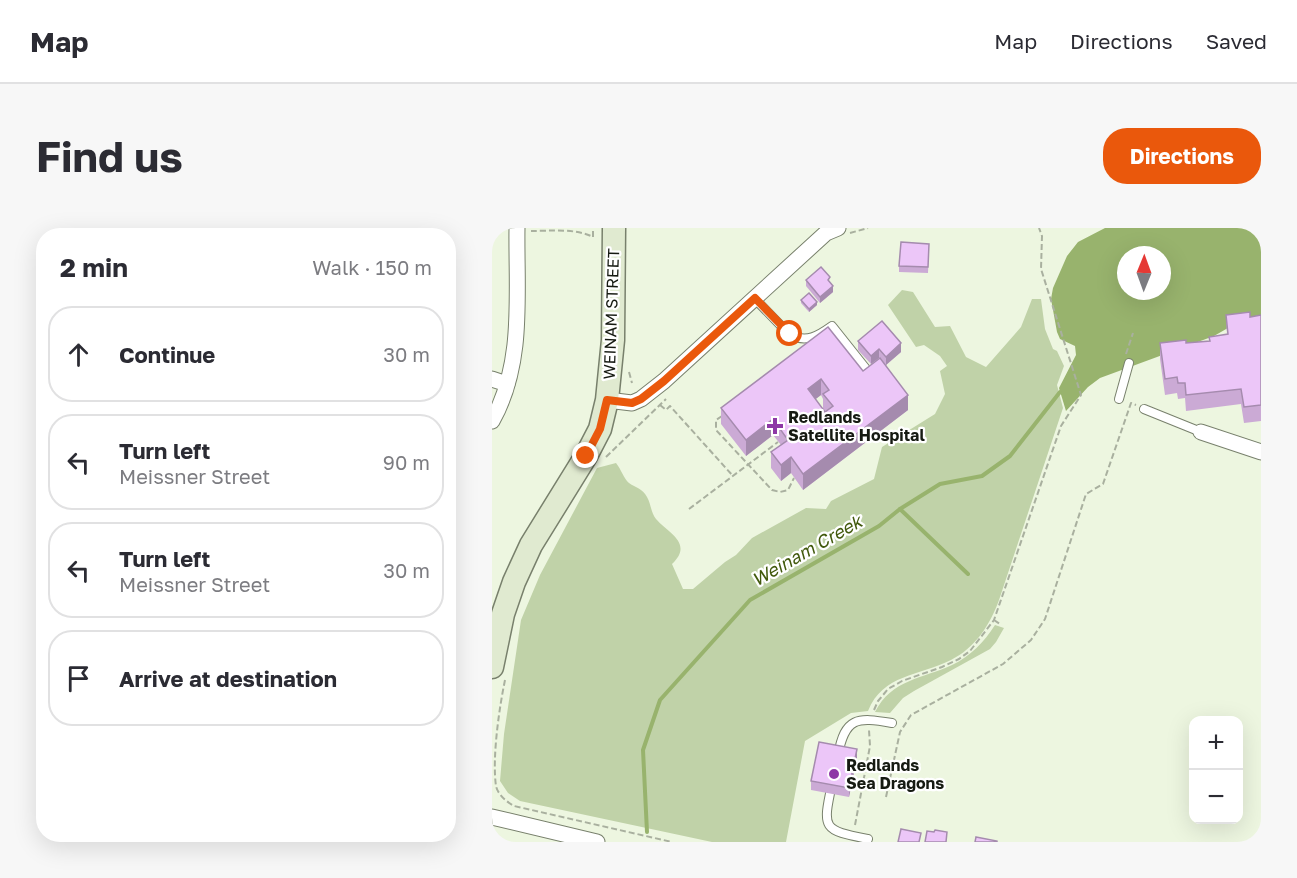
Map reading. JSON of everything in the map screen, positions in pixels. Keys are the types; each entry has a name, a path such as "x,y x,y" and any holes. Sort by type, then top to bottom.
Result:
{"street":[{"path":"492,421 507,384 514,356 517,228"},
{"name":"WEINAM STREET","path":"499,670 503,614 514,582 531,545 600,429 607,400 613,340 614,228"},
{"path":"607,400 632,403 641,399 664,381 826,233 842,232"},
{"path":"492,379 507,384"},
{"path":"1201,432 1261,452"},
{"path":"492,817 597,842"}],"lane":[{"path":"755,298 790,334 798,338 816,338 832,326 867,370"},
{"path":"1119,399 1129,363"},
{"path":"1144,409 1201,432"},
{"path":"837,759 845,730 856,722 869,719 892,723"},
{"path":"833,779 827,810 828,824 836,833 868,839"}],"path":[{"path":"593,228 593,237"},
{"path":"842,232 868,228"},
{"path":"852,836 870,746 869,719 878,701 888,689 902,681 942,668 959,659 970,651 994,620 1057,437 1066,416 1082,395 1041,269 1042,236 1039,228"},
{"path":"605,459 668,397"},
{"path":"886,797 900,732 912,715 1003,664 1031,640 1045,619 1086,494 1104,484 1131,403 1144,409"},
{"path":"660,405 666,411 670,406 733,476"},
{"path":"725,413 716,420 716,430 772,490 780,492 788,490 795,478"},
{"path":"689,509 778,442"},
{"path":"994,620 1000,624"},
{"path":"499,670 494,769 496,789 506,802 526,809 672,842"}],"shaded area":[{"path":"1105,228 1261,228 1261,321 1240,321 1214,336 1100,378 1088,387 1066,411 1059,388 1076,355 1075,346 1060,339 1051,299 1053,288 1067,256 1078,242"},
{"path":"902,290 913,292 935,327 950,326 966,357 986,367 1021,327 1032,299 1041,299 1045,329 1053,349 1057,351 1064,366 1057,385 1063,408 999,600 981,635 960,655 951,660 892,683 875,699 868,711 851,713 805,741 786,842 712,842 520,801 508,793 500,781 504,734 521,620 540,575 597,468 616,463 627,481 645,494 654,517 680,544 678,557 672,564 683,589 693,589 736,555 752,538 806,508 826,509 831,501 874,479 882,447 935,414 945,394 940,371 947,366 940,356 924,345 916,347 888,305"},
{"path":"995,625 1004,628 990,649 903,698 890,713 875,712 882,701 899,686 952,665 971,653 982,643"}],"building":[{"path":"901,242 929,244 928,267 899,266"},
{"path":"821,267 830,277 828,280 833,286 820,297 806,280"},
{"path":"809,293 817,302 809,309 801,300"},
{"path":"1250,312 1250,317 1261,315 1261,405 1244,407 1241,389 1186,395 1185,383 1178,383 1177,377 1165,379 1160,343 1186,340 1186,343 1210,341 1209,337 1228,334 1226,315"},
{"path":"882,321 901,343 886,357 879,349 871,356 858,341"},
{"path":"828,327 863,371 880,358 908,395 803,474 791,457 781,465 771,452 788,440 773,419 746,440 721,408","holes":["821,379 829,390 823,394 833,406 825,412 808,389"]},
{"name":"Redlands Sea Dragons","path":"819,742 857,749 849,788 811,781"},
{"path":"901,829 921,833 919,842 898,842"},
{"path":"935,830 947,832 946,842 925,842 927,831 934,832"},
{"path":"976,837 997,841 997,842 975,842"}],"waterway":[{"name":"Weinam Creek","path":"647,832 643,750 660,700 750,600 879,526 900,509 940,484 982,476 1010,456 1060,392"},
{"path":"900,509 968,574"}],"place":[{"name":"Redlands Satellite Hospital","path":"775,426"},
{"name":"Redlands Sea Dragons","path":"834,774"}],"route":[{"path":"586,456 600,429 607,400 632,403 641,399 755,298 790,334"}]}
